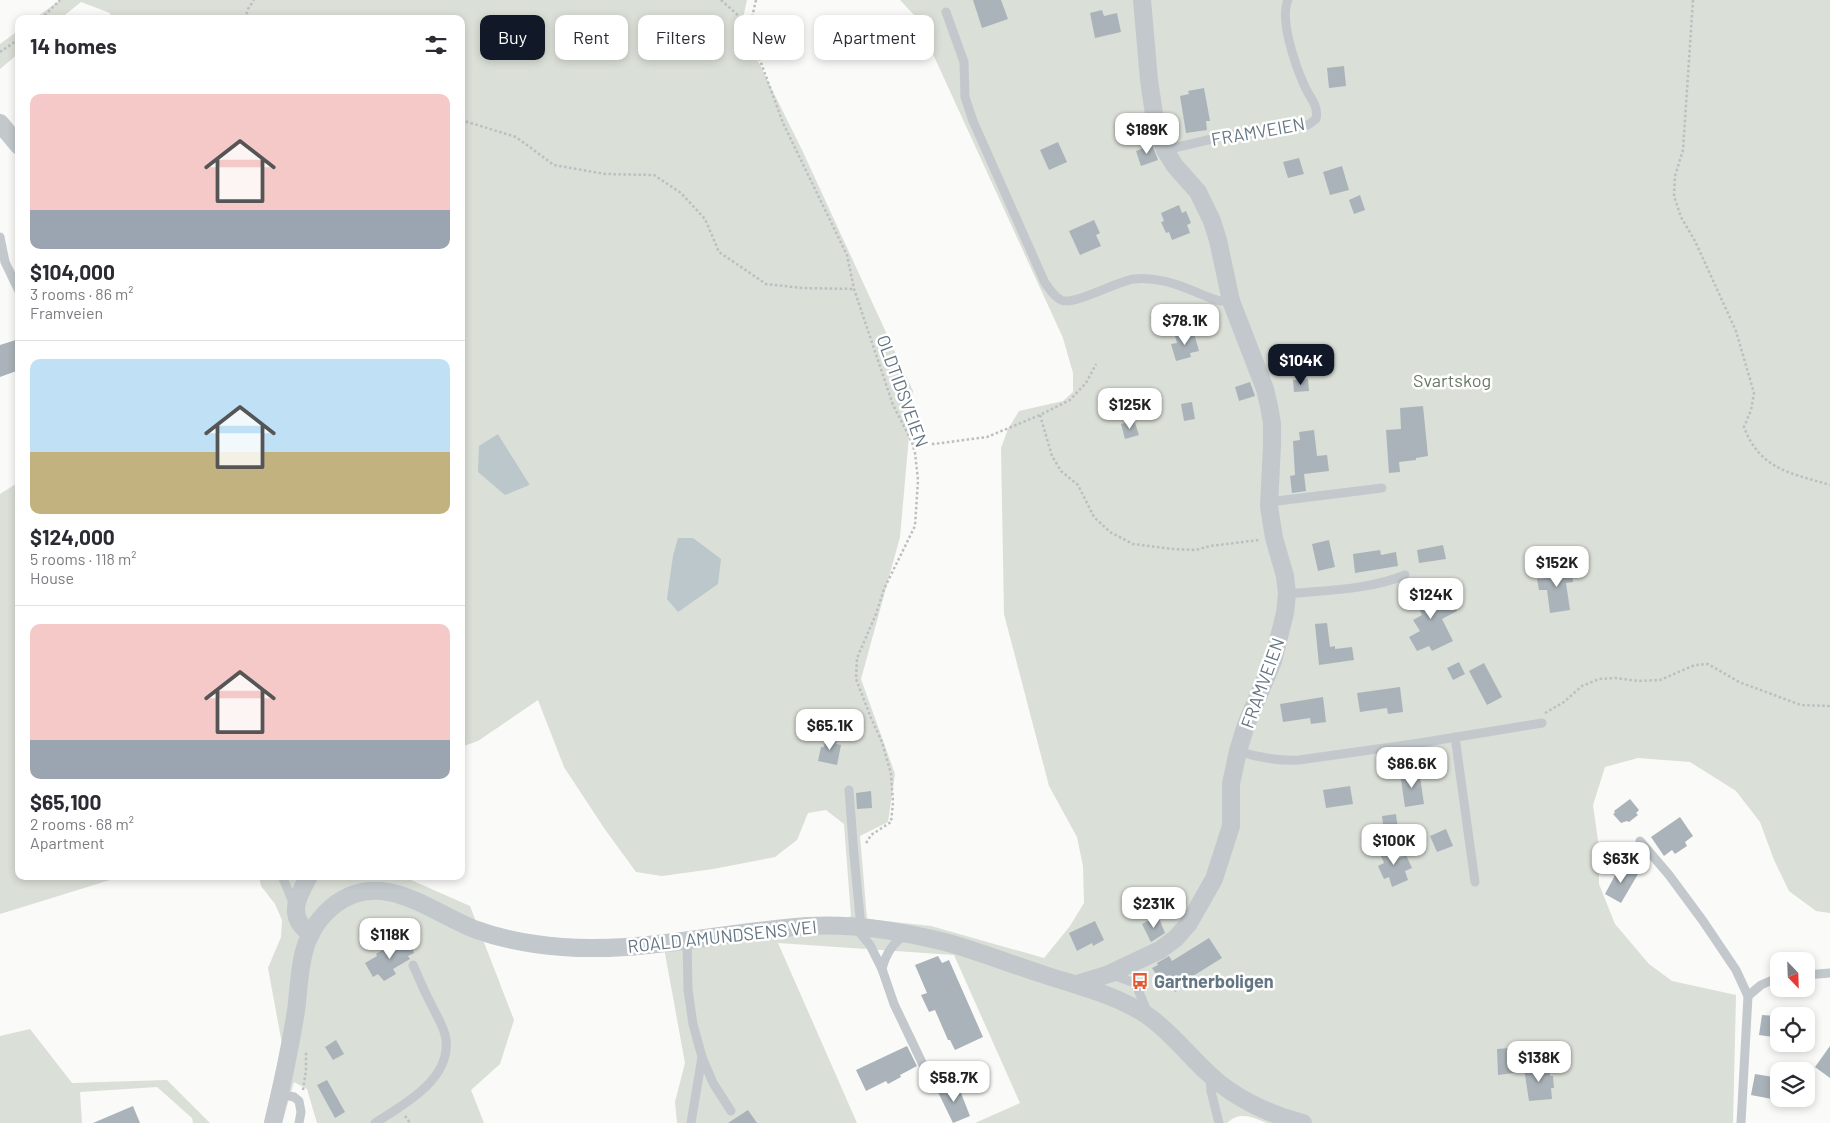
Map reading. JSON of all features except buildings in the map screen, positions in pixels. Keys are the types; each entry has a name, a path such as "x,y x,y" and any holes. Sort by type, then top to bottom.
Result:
{"street":[{"name":"FRAMVEIEN","path":"1077,984 1109,974 1160,950 1176,938 1193,916 1214,879 1231,826 1231,784 1238,751 1246,725 1273,661 1285,613 1287,594 1286,576 1274,538 1269,502 1272,423 1265,389 1231,301 1218,240 1204,203 1198,192 1175,166 1165,150 1154,114 1142,0"},
{"path":"0,123 15,141"},
{"path":"307,880 298,899 296,909 300,924 312,934"},
{"name":"ROALD AMUNDSENS VEI","path":"273,1123 296,1008 304,953 312,934 322,917 334,905 348,897 371,891 384,891 414,899 473,928 531,944 585,949 687,941 730,934 809,926 858,927 906,934 971,950 1077,984 1120,1002 1150,1018 1171,1035 1210,1076 1248,1101 1302,1123"}],"lane":[{"name":"FRAMVEIEN","path":"1165,150 1228,135 1308,125 1316,119 1316,107 1305,87 1294,59 1287,29 1285,6 1288,0"},
{"path":"946,12 964,62 965,97 971,116 1045,283 1053,294 1064,301 1072,301 1125,281 1147,278 1224,302 1231,301"},
{"path":"0,237 5,262 15,283"},
{"path":"1269,502 1382,488"},
{"path":"1287,594 1362,586 1393,580 1405,575"},
{"path":"1238,751 1262,759 1280,761 1542,723"},
{"path":"1455,737 1476,882"},
{"path":"849,790 858,927 882,969 894,1004 926,1071"},
{"path":"1640,841 1669,875 1698,915 1736,970 1748,996 1741,1123"},
{"path":"284,880 296,909"},
{"path":"882,969 886,954 906,934"},
{"path":"687,941 688,990 693,1024 702,1057 713,1082 731,1111"},
{"path":"375,1123 411,1099 429,1083 439,1070 445,1052 446,1039 442,1025 413,965"},
{"path":"1815,974 1830,973"},
{"path":"1109,974 1134,983 1150,1018"},
{"path":"1748,996 1770,982"},
{"path":"691,1123 702,1057"},
{"path":"1210,1076 1211,1091 1218,1123"},
{"path":"280,1094 294,1097 299,1101 301,1112 299,1123"}],"path":[{"path":"45,15 60,0"},
{"path":"246,15 254,0"},
{"path":"721,0 738,15"},
{"path":"753,15 756,0"},
{"path":"1693,0 1683,150 1675,176 1674,196 1681,217 1696,241 1736,332 1754,393 1751,410 1744,427 1750,442 1763,458 1789,473 1830,485"},
{"path":"0,52 15,42"},
{"name":"OLDTIDSVEIEN","path":"760,60 783,123 847,255 854,289 893,405 912,442 918,480 915,526 884,589 876,614 857,658 856,679 882,742 892,774 893,802 890,822 871,835 863,849 854,857"},
{"path":"465,121 516,137 554,165 605,174 654,174 682,193 705,219 719,252 766,284 802,288 854,289"},
{"path":"912,442 934,444 987,437 1040,415 1070,400 1086,383 1096,364"},
{"path":"1040,415 1052,456 1061,471 1078,485 1094,518 1110,532 1133,544 1196,550 1210,546 1274,538"},
{"path":"1522,726 1564,702 1582,686 1599,679 1660,680 1694,665 1708,664 1739,682 1801,705 1830,706"}],"green space":[{"name":"Svartskog","path":"60,0 747,0 744,15 734,15 734,60 757,60 803,152 913,391 900,537 861,679 895,774 888,822 860,836 867,919 931,926 1044,958 1070,926 1084,903 1083,866 1077,837 1049,786 1004,614 1001,448 1008,429 1019,411 1063,401 1073,392 1073,373 1063,338 934,56 934,15 914,15 900,0 1830,0 1830,913 1816,911 1789,891 1774,860 1760,822 1736,791 1690,762 1638,758 1605,767 1593,805 1599,848 1599,884 1615,924 1649,964 1672,981 1736,995 1733,1123 1267,1123 1251,1117 1241,1116 1227,1123 975,1123 1020,1103 954,955 778,943 857,1123 677,1123 675,1102 685,1063 662,937 837,922 851,916 844,824 826,810 808,813 797,840 775,857 713,869 662,876 636,872 604,828 564,767 538,700 478,741 465,746 465,15 110,15 110,13 81,2 65,15 39,15","holes":["498,434 530,485 506,494"]},
{"path":"15,33 15,56 0,69 0,44"},
{"path":"15,485 15,880 110,880 0,914 0,494"},
{"path":"260,880 411,880 470,906 514,1020 500,1064 471,1090 484,1123 317,1123 307,1089 294,1082 282,1123 264,1123 282,1044 268,968 281,937 282,920 275,904 261,886"},
{"path":"30,1029 72,1083 167,1080 210,1123 193,1123 192,1118 157,1087 80,1092 82,1123 0,1123 0,1036"}],"shaded area":[{"path":"498,434 530,485 505,495 478,472 479,446"},
{"path":"678,538 693,538 721,559 718,584 678,612 667,599 673,556"}],"place":[{"name":"Gartnerboligen","path":"1140,981"}]}
